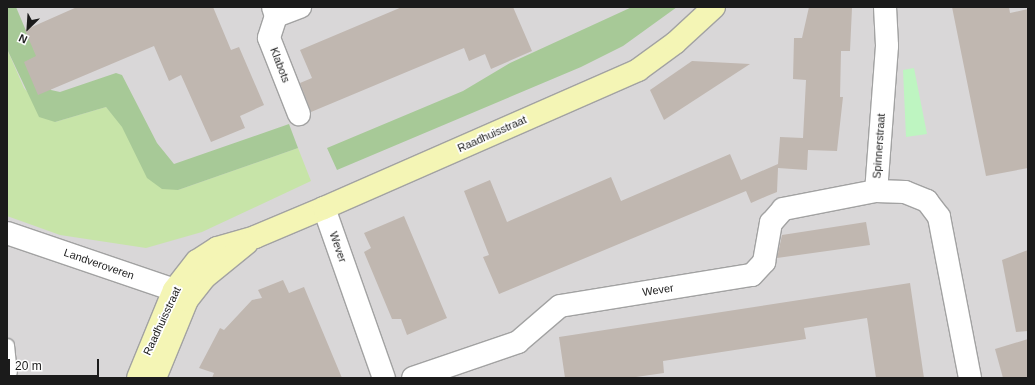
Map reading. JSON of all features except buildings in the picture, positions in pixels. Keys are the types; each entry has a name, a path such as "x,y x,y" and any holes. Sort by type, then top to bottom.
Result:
{"street":[{"name":"Klabots","path":"299,114 269,38 275,11 300,7"},
{"name":"Raadhuisstraat","path":"138,378 181,295 256,237 638,70 675,43 714,7"},
{"name":"Spinnerstraat","path":"885,7 887,46 876,191 905,192 927,201 939,217 970,378"},
{"name":"Wever","path":"413,378 518,342 560,306 752,276 764,262 771,223 783,209 876,191"},
{"name":"Wever","path":"324,208 384,378"},
{"name":"Landveroveren","path":"7,232 181,295"},
{"name":"Raadhuisstraat","path":"155,378 181,295"}],"lane":[{"path":"7,345 10,372"}],"shaded area":[{"path":"7,7 1028,7 1028,378 7,378"}],"green space":[{"path":"7,7 16,7 51,90 60,92 116,73 122,75 157,143 174,164 289,124 298,148 178,190 162,189 147,178 122,127 106,107 55,122 39,117 7,49"},
{"path":"632,7 677,7 623,46 581,67 337,170 327,148 463,91 510,63"},
{"path":"7,49 24,88 55,122 106,107 178,190 298,148 311,181 202,232 146,248 60,235 7,216"},
{"path":"914,68 927,134 906,137 903,70"}]}
